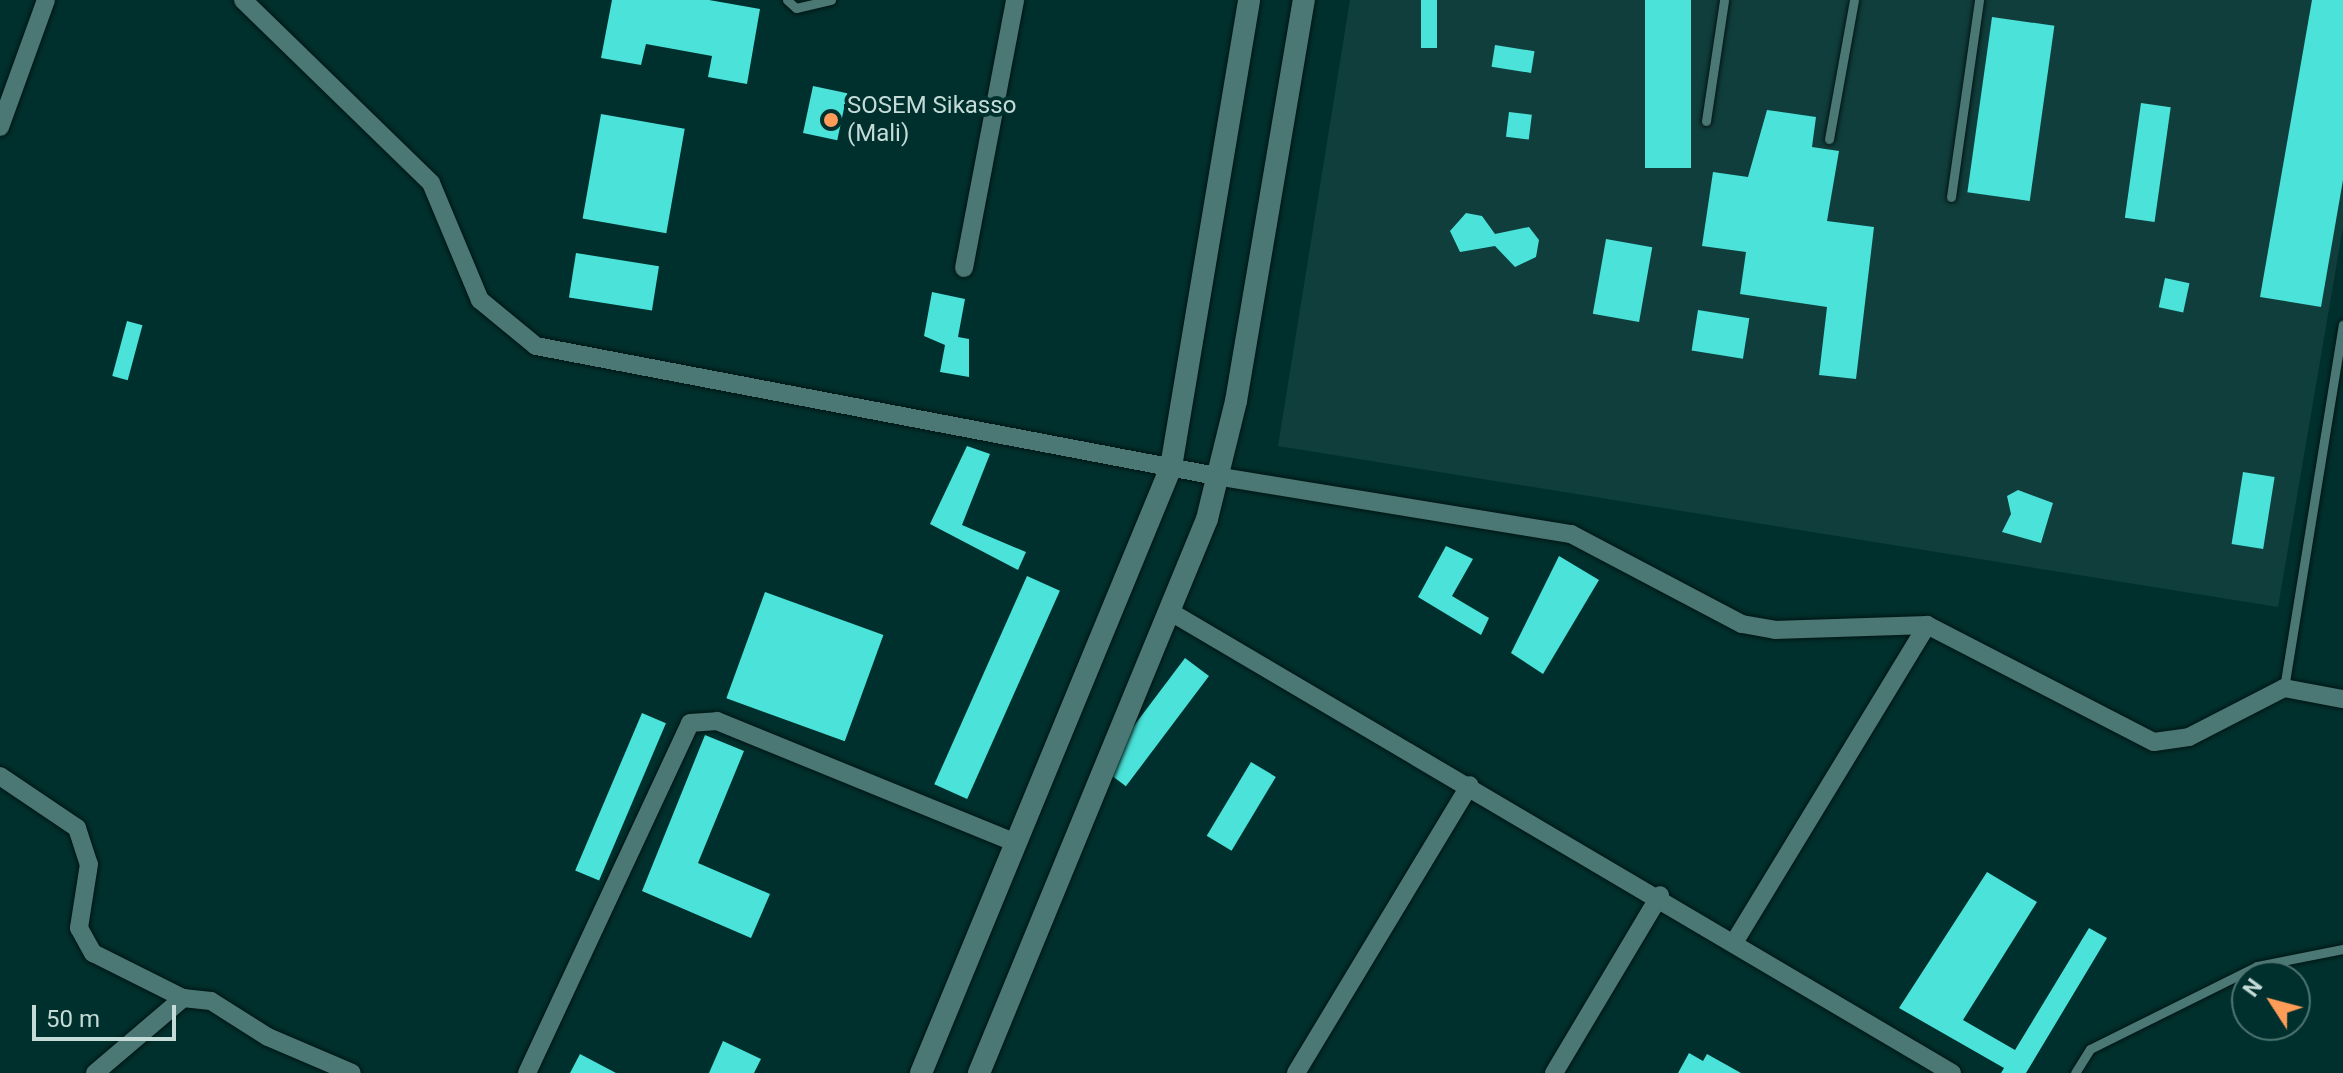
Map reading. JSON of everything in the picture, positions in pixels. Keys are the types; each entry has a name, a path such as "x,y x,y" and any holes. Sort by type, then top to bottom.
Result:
{"street":[{"path":"0,127 46,0"},
{"path":"243,0 431,183 480,300 536,346 1216,476 1571,534 1742,624 1775,630 1927,625 2154,742 2189,737 2284,688 2343,699"},
{"path":"964,268 1015,0"},
{"path":"921,1073 1171,467 1249,0"},
{"path":"979,1073 1169,611 1216,476 1236,401 1304,0"},
{"path":"1169,611 1660,895 1952,1073"},
{"path":"1735,941 1927,625"},
{"path":"527,1073 690,723 717,721 1016,843"},
{"path":"0,776 77,828 89,864 79,928 93,953 183,998 211,1001 268,1037 352,1073"},
{"path":"1296,1073 1470,785"},
{"path":"1554,1073 1660,895"},
{"path":"95,1073 183,998"}],"lane":[{"path":"787,0 796,8 831,0"},
{"path":"1706,121 1724,0"},
{"path":"1829,139 1854,0"},
{"path":"1951,197 1979,0"},
{"path":"2284,688 2343,325"},
{"path":"2075,1073 2090,1049 2257,966 2343,949"}],"shaded area":[{"path":"1350,0 2343,0 2343,227 2278,607 1278,446"}],"building":[{"path":"612,0 709,0 760,9 747,84 708,77 712,56 646,44 641,65 601,58"},
{"path":"1421,0 1437,0 1437,48 1421,48"},
{"path":"1645,0 1691,0 1691,168 1645,168"},
{"path":"2312,0 2343,0 2343,180 2321,307 2260,297"},
{"path":"1992,17 2054,26 2030,201 1967,192"},
{"path":"1495,45 1535,51 1531,73 1492,67"},
{"path":"813,86 847,93 837,140 803,133"},
{"path":"2141,103 2171,107 2155,222 2125,218"},
{"path":"1767,110 1816,117 1812,147 1839,151 1827,221 1874,227 1856,379 1819,375 1827,307 1740,294 1746,252 1702,246 1713,172 1748,177"},
{"path":"1509,112 1532,115 1529,140 1506,137"},
{"path":"601,114 685,129 666,233 583,218"},
{"path":"1466,213 1482,216 1495,234 1529,227 1539,240 1536,257 1515,267 1495,246 1460,252 1450,231"},
{"path":"1606,239 1652,247 1639,322 1593,314"},
{"path":"576,253 659,266 652,311 569,297"},
{"path":"2165,278 2189,283 2183,313 2159,307"},
{"path":"932,292 965,299 958,337 969,339 969,377 940,372 945,345 924,336"},
{"path":"1698,310 1749,318 1743,359 1692,350"},
{"path":"127,321 142,325 128,380 112,376"},
{"path":"967,446 990,454 962,525 1026,552 1018,570 930,524"},
{"path":"2243,472 2275,477 2263,549 2232,544"},
{"path":"2018,490 2053,503 2041,543 2002,532 2011,514 2007,496"},
{"path":"1446,546 1473,559 1452,596 1489,618 1481,635 1418,597"},
{"path":"1559,556 1599,580 1543,674 1511,653"},
{"path":"1027,576 1060,591 967,799 934,784"},
{"path":"765,592 883,635 845,741 726,698"},
{"path":"1185,658 1209,676 1126,786 1102,768"},
{"path":"642,713 666,723 599,881 575,870"},
{"path":"705,735 744,751 698,863 770,894 751,938 642,891"},
{"path":"1251,762 1276,777 1232,851 1207,836"},
{"path":"1987,872 2037,902 1963,1020 2015,1050 2089,928 2107,938 2026,1073 2001,1073 2004,1068 1899,1008"},
{"path":"723,1041 761,1059 754,1073 709,1073"},
{"path":"1689,1053 1703,1061 1707,1054 1741,1073 1678,1073"},
{"path":"580,1054 616,1073 570,1073"}],"place":[{"name":"SOSEM Sikasso (Mali)","path":"831,120"}]}
